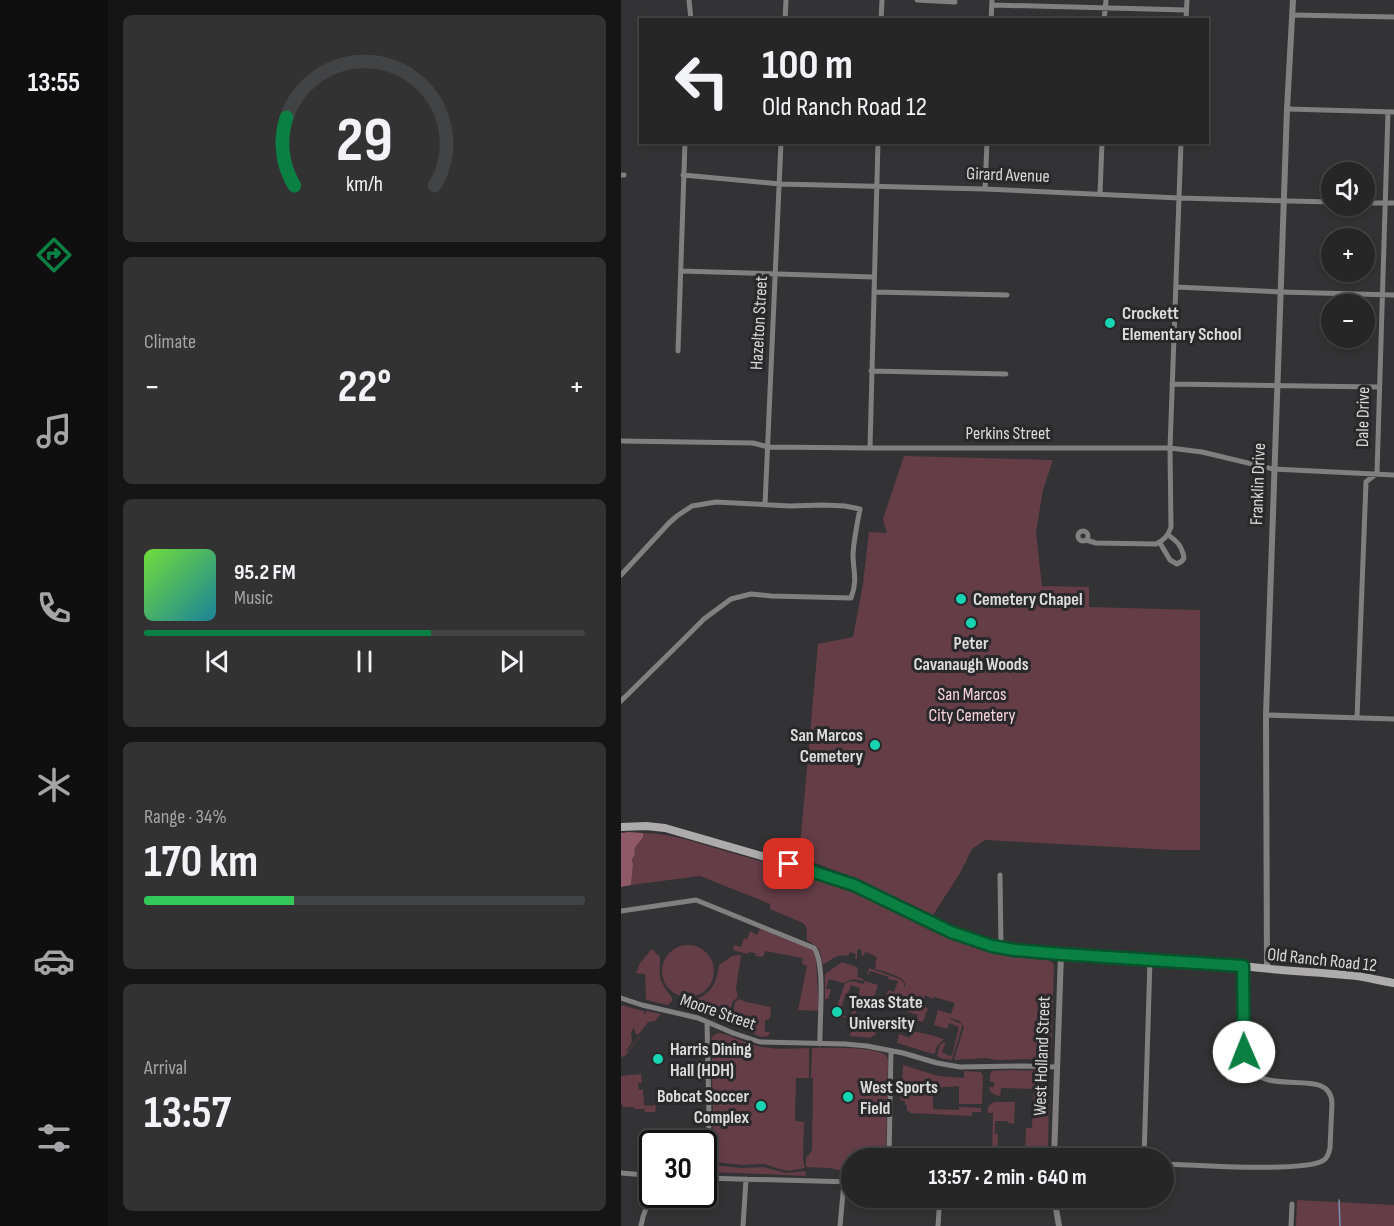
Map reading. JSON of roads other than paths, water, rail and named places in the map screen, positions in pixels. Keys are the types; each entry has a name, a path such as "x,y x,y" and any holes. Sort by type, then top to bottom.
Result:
{"main road":[{"name":"Old Ranch Road 12","path":"621,827 665,828 826,875 862,888 951,932 1001,947 1061,954 1243,966 1360,977 1394,984"}],"street":[{"path":"689,0 691,18"},
{"path":"785,18 786,0"},
{"path":"881,18 882,0"},
{"path":"917,0 955,2"},
{"path":"1104,18 1105,0"},
{"path":"1186,18 1187,0"},
{"name":"Franklin Drive","path":"1267,969 1266,715 1273,469 1293,0"},
{"path":"991,18 992,3 1186,10"},
{"path":"1293,15 1394,17"},
{"path":"1287,109 1391,112"},
{"name":"Dale Drive","path":"1357,718 1366,482 1377,474 1385,203 1391,112"},
{"path":"678,351 685,144"},
{"name":"Hazelton Street","path":"765,505 781,144"},
{"path":"870,448 877,144"},
{"path":"985,189 987,144"},
{"path":"1100,194 1102,144"},
{"path":"1086,540 1096,543 1157,544 1168,535 1171,527 1170,448 1181,144"},
{"name":"Girard Avenue","path":"683,176 780,184 1321,202"},
{"path":"1375,202 1394,203"},
{"path":"681,271 873,277"},
{"path":"1176,287 1394,295"},
{"path":"874,292 1007,295"},
{"path":"871,371 1006,374"},
{"path":"1172,384 1379,387"},
{"name":"Perkins Street","path":"621,441 753,443 768,447 1170,448 1202,452 1273,469 1394,475"},
{"path":"621,575 669,523 692,506 715,502 845,506 860,509 853,556 855,584 851,598 751,594 731,599 704,619 621,701"},
{"path":"1160,543 1170,560 1177,564 1182,561 1183,550 1178,542 1168,535"},
{"path":"1266,715 1394,719"},
{"path":"1000,875 1001,947"},
{"path":"621,911 696,900 814,948 818,954 821,994 820,1044"},
{"name":"West Holland Street","path":"1054,1148 1061,954"},
{"path":"1145,1148 1150,960"},
{"path":"1174,1164 1284,1167 1311,1165 1326,1158 1330,1148 1332,1096 1329,1090 1314,1083 1285,1083 1270,1080 1255,1073 1245,1057 1243,1048 1243,966"},
{"name":"Moore Street","path":"621,998 697,1018 747,1039 760,1042 853,1044 891,1051 937,1064 960,1066 1057,1067"},
{"path":"707,1023 708,1130"},
{"path":"889,1148 891,1051"},
{"path":"1229,1078 1249,1065"},
{"path":"621,1173 639,1174"},
{"path":"717,1178 841,1182"},
{"path":"743,1226 746,1179"},
{"path":"1291,1204 1291,1226"},
{"path":"641,1226 646,1208"},
{"path":"840,1226 842,1208"},
{"path":"938,1226 939,1208"},
{"path":"1056,1208 1059,1226"}],"waterway":[{"path":"1339,1200 1340,1226"}],"place":[{"name":"Crockett Elementary School","path":"1110,323"},
{"name":"Cemetery Chapel","path":"961,599"},
{"name":"Peter Cavanaugh Woods","path":"971,623"},
{"name":"San Marcos Cemetery","path":"875,745"},
{"name":"Texas State University","path":"837,1012"},
{"name":"Harris Dining Hall (HDH)","path":"658,1059"},
{"name":"West Sports Field","path":"848,1097"},
{"name":"Bobcat Soccer Complex","path":"761,1106"}],"park label":[{"name":"San Marcos City Cemetery","path":"972,704"}]}
